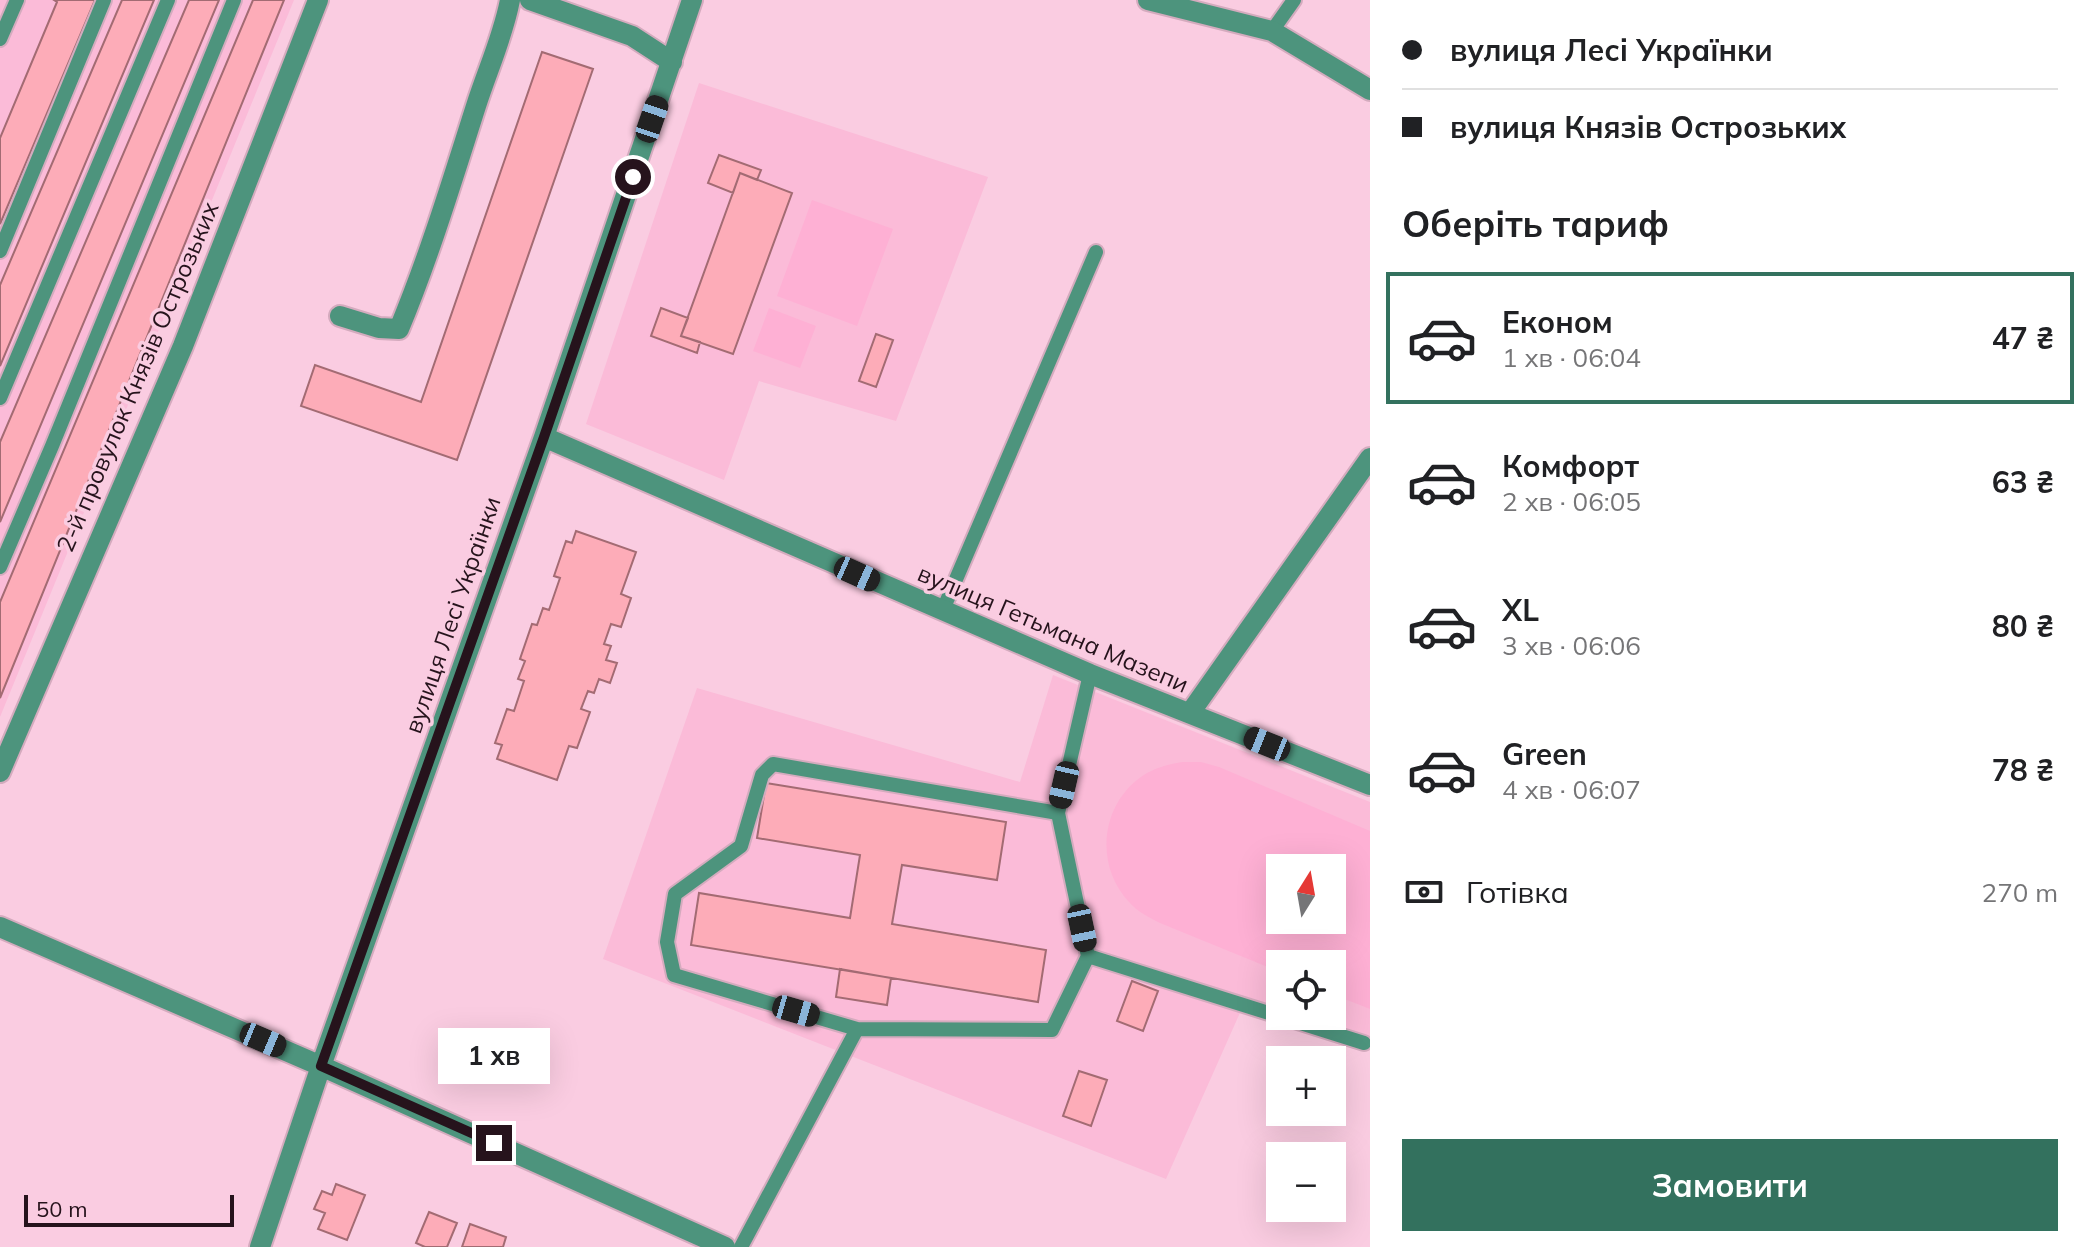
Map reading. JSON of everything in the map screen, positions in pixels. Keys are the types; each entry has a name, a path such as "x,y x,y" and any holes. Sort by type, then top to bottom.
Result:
{"street":[{"name":"2-й провулок Князів Острозьких","path":"0,772 183,346 318,0"},
{"path":"340,316 379,328 399,329 421,277 480,92 505,25 510,0"},
{"path":"530,0 632,36 672,62"},
{"name":"вулиця Лесі Українки","path":"260,1247 544,437 692,0"},
{"path":"1148,0 1272,31 1370,90"},
{"name":"вулиця Гетьмана Мазепи","path":"544,437 942,612 1370,785"},
{"path":"1190,713 1370,458"},
{"path":"0,927 321,1066 725,1247"}],"lane":[{"path":"0,39 17,0"},
{"path":"0,251 104,0"},
{"path":"0,398 168,0"},
{"path":"0,567 234,0"},
{"path":"1272,31 1294,0"},
{"path":"942,612 1096,252"},
{"path":"1058,813 773,764 762,775 741,846 675,894 667,942 674,975 857,1029 1052,1030 1088,956 1058,813 1090,674"},
{"path":"1088,956 1364,1043"},
{"path":"741,1247 857,1029"}],"shaded area":[{"path":"0,0 294,0 0,717"},
{"path":"699,83 988,177 896,421 759,381 724,480 586,424"},
{"path":"812,200 893,229 857,326 777,296"},
{"path":"769,308 816,326 800,368 753,351"},
{"path":"1053,675 1370,802 1370,1050 1324,1030 1346,1030 1346,950 1266,950 1266,1005 1247,997 1166,1179 603,959 697,688 1020,782"},
{"path":"1201,762 1219,767 1370,831 1370,1009 1346,1000 1346,950 1266,950 1266,966 1160,923 1129,902 1110,870 1107,833 1120,799 1147,773 1164,766"}],"building":[{"path":"54,0 95,0 0,224 0,138 57,2"},
{"path":"122,0 154,0 0,366 0,285"},
{"path":"189,0 219,0 0,522 0,442"},
{"path":"253,0 284,0 0,698 0,602"},
{"path":"542,52 593,69 457,460 301,406 315,365 421,402"},
{"path":"719,155 761,170 757,180 740,173 733,193 708,183"},
{"path":"740,173 792,193 733,354 681,336"},
{"path":"661,308 688,318 681,336 700,342 697,353 651,336"},
{"path":"876,334 893,340 876,387 859,381"},
{"path":"576,531 636,552 621,594 631,598 621,627 611,624 604,644 611,646 606,660 617,663 610,683 599,679 594,693 588,691 581,709 590,712 577,748 569,746 557,780 497,759 502,745 495,743 507,709 514,711 524,681 518,679 525,661 520,659 532,624 537,625 543,608 549,610 560,578 554,576 566,541 572,543"},
{"path":"766,783 1006,822 997,880 902,865 892,924 1046,950 1038,1002 691,945 699,893 850,918 860,855 757,838"},
{"path":"840,969 891,978 887,1005 836,997"},
{"path":"1132,981 1158,991 1143,1031 1117,1021"},
{"path":"1079,1071 1107,1080 1091,1126 1063,1116"},
{"path":"336,1184 365,1195 347,1240 318,1229 325,1213 314,1209 322,1191 332,1195"},
{"path":"429,1212 457,1223 447,1247 425,1247 416,1243"},
{"path":"470,1224 506,1237 503,1247 462,1247"}],"route":[{"path":"494,1143 321,1066 633,177"}]}
